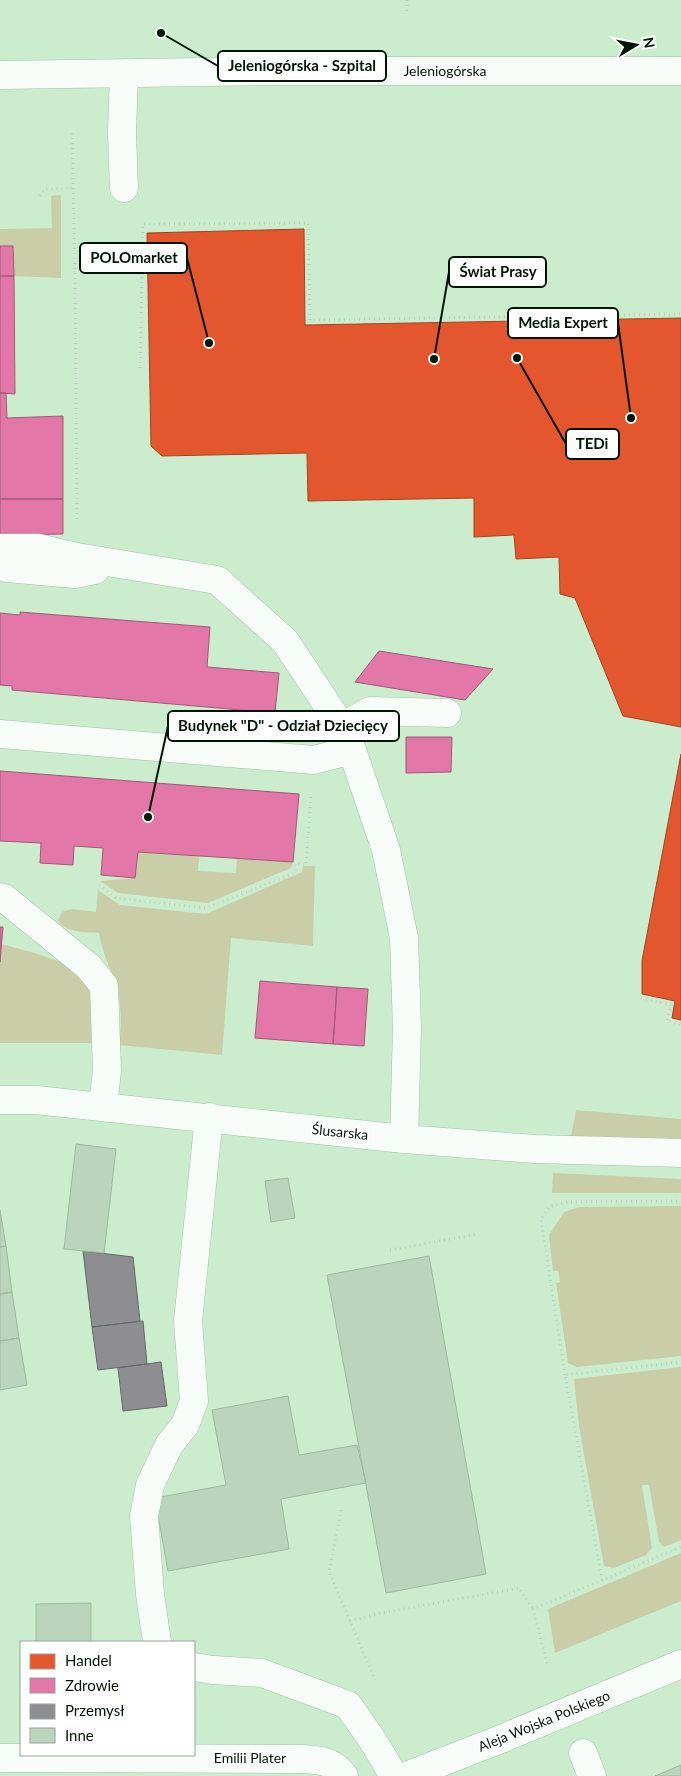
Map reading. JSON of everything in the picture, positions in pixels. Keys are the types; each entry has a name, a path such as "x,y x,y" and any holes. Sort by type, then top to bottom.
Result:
{"street":[{"name":"Jeleniogórska","path":"0,75 279,71 681,70"},
{"path":"124,74 122,132 124,188"},
{"path":"4,558 39,548 218,580 285,641 347,739 386,850 404,938 407,1028 404,1139"},
{"path":"4,558 75,574 128,565"},
{"path":"0,734 314,760 347,739 370,711 446,713"},
{"path":"0,897 4,898 33,921 88,967 104,986 107,1070 103,1106"},
{"name":"Ślusarska","path":"0,1100 36,1100 103,1106 404,1139 535,1149 681,1153"},
{"path":"157,1641 150,1594 144,1516 150,1485 169,1445 185,1425 194,1401 188,1321 209,1117"},
{"name":"Aleja Wojska Polskiego","path":"406,1776 501,1740 681,1664"},
{"path":"195,1667 262,1673 348,1705 373,1740 394,1776"},
{"name":"Emilii Plater","path":"0,1758 303,1758 326,1761 340,1770 344,1776"}],"path":[{"path":"407,0 407,14"},
{"path":"72,133 77,556"},
{"path":"40,196 45,189 74,188"},
{"path":"140,368 144,224 308,222 310,320 681,314"},
{"path":"99,885 116,898 206,908 295,873 296,863 306,865 308,835"},
{"path":"641,998 671,1005 667,1022 681,1024"},
{"path":"602,1580 565,1375 541,1219 549,1207 566,1202 681,1201"},
{"path":"390,1250 478,1234"},
{"path":"565,1375 681,1362"},
{"path":"341,1510 329,1572 376,1682"},
{"path":"533,1609 681,1547"},
{"path":"350,1621 381,1613 519,1588 533,1609 547,1663"}],"green space":[{"path":"61,195 61,278 14,276 13,247 0,246 0,229 52,228 51,196"},
{"path":"138,852 199,856 198,871 236,873 237,858 293,862 291,868 208,903 118,893 100,881 135,878"},
{"path":"303,866 315,866 313,946 231,938 222,1055 119,1045 121,1019 119,1000 99,933 70,930 58,920 62,912 71,909 96,912 98,890 120,905 206,914 302,872"},
{"path":"2,944 63,963 87,986 92,996 93,1043 0,1043 0,962"},
{"path":"576,1110 681,1119 681,1139 571,1136"},
{"path":"553,1173 681,1179 681,1193 552,1193"},
{"path":"681,1206 681,1356 577,1367 568,1363 556,1283 560,1282 558,1271 553,1271 549,1235 564,1212 579,1207"},
{"path":"681,1367 681,1540 664,1547 659,1542 649,1485 642,1485 652,1548 646,1555 614,1568 604,1566 579,1426 574,1379"},
{"path":"681,1553 681,1601 555,1653 548,1609"}],"building: Handel":[{"path":"304,229 305,325 681,318 681,727 623,716 575,598 560,594 559,557 516,559 514,535 474,537 474,498 308,501 307,453 162,456 151,446 147,233"},
{"path":"681,754 681,1020 672,1018 675,1001 642,994 642,961"}],"building: Zdrowie":[{"path":"0,246 13,246 14,276 0,276"},
{"path":"0,276 14,276 15,394 0,393"},
{"path":"0,393 6,393 7,418 63,416 63,499 0,499"},
{"path":"0,499 63,499 63,534 0,535"},
{"path":"20,612 210,627 207,667 279,673 275,713 12,690 12,686 0,685 0,613 20,615"},
{"path":"379,651 493,669 465,700 355,682"},
{"path":"406,737 452,737 451,772 406,773"},
{"path":"0,771 299,794 293,862 138,852 135,878 101,875 103,848 74,846 73,865 40,863 41,843 0,841"},
{"path":"0,927 3,927 0,962"},
{"path":"260,981 337,987 333,1044 255,1038"},
{"path":"337,987 368,989 364,1046 333,1044"}],"building: Przemysł":[{"path":"83,1251 133,1257 140,1321 92,1327"},
{"path":"143,1321 147,1364 98,1370 92,1327"},
{"path":"161,1362 167,1406 123,1411 118,1368"}],"building: Inne":[{"path":"76,1144 116,1149 104,1253 64,1249"},
{"path":"288,1178 295,1218 271,1222 265,1181"},
{"path":"0,1210 6,1246 0,1247"},
{"path":"6,1246 12,1292 0,1294 0,1247"},
{"path":"429,1256 486,1574 386,1593 327,1275"},
{"path":"12,1292 19,1338 0,1341 0,1294"},
{"path":"19,1338 27,1385 0,1390 0,1341"},
{"path":"288,1396 299,1455 357,1445 366,1483 281,1499 289,1549 168,1571 155,1498 226,1485 212,1410"},
{"path":"91,1603 91,1641 36,1641 36,1604"},
{"path":"681,1765 681,1776 655,1776"}],"place":[{"name":"Jeleniogórska - Szpital","path":"161,33"},
{"name":"POLOmarket","path":"209,343"},
{"name":"TEDi","path":"517,358"},
{"name":"Świat Prasy","path":"434,359"},
{"name":"Media Expert","path":"631,418"},
{"name":"Budynek \"D\" - Odział Dziecięcy","path":"148,817"}]}
